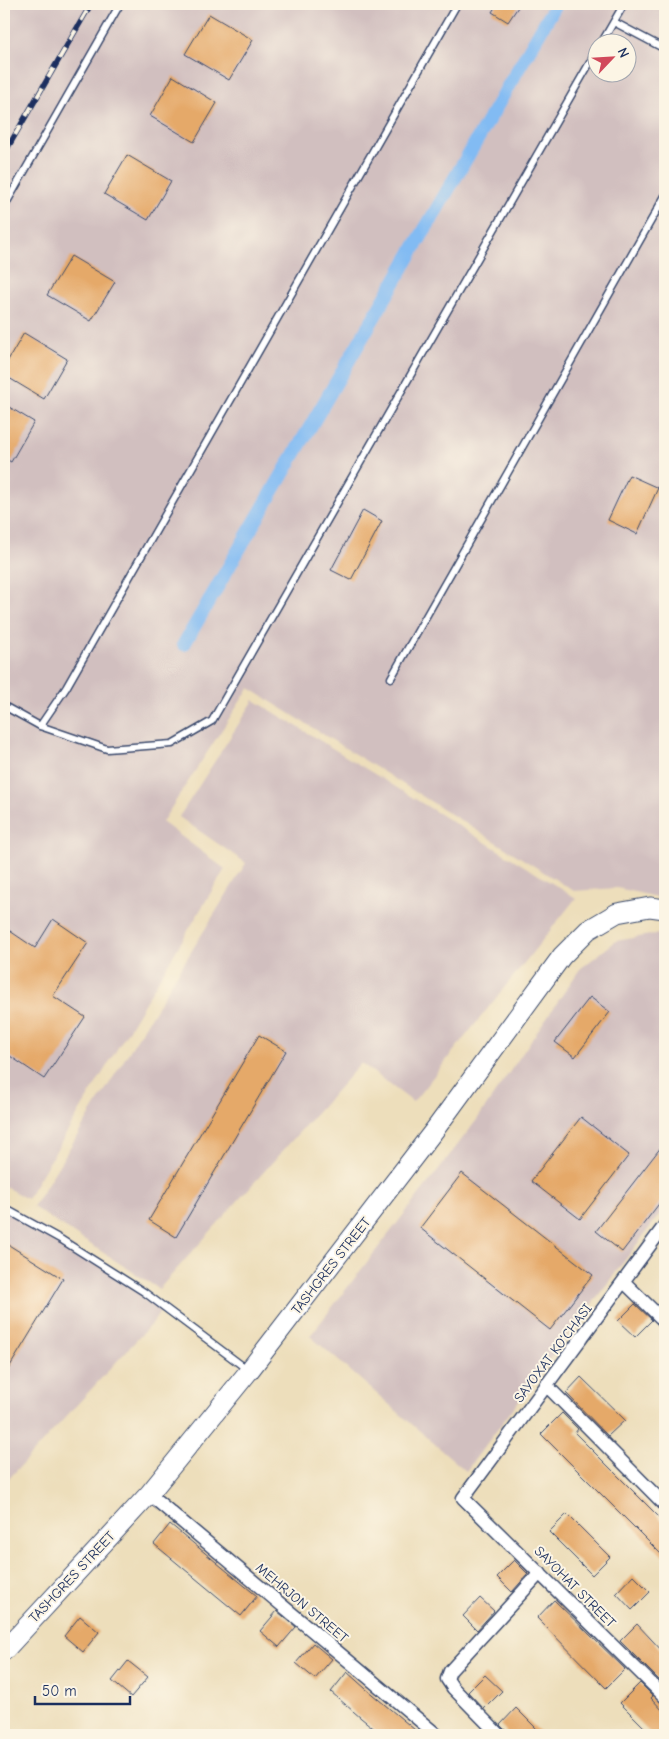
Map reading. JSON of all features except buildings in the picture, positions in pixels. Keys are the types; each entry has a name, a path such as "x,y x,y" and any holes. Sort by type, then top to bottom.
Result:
{"main road":[{"name":"TASHGRES STREET","path":"4,1651 148,1494 249,1371 436,1128 562,956 588,930 617,913 650,907 665,909"}],"street":[{"name":"SAYOXAT KO'CHASI","path":"540,1573 464,1498 665,1225"},
{"path":"624,1282 665,1322"},
{"path":"546,1385 665,1505"},
{"name":"MEHRJON STREET","path":"148,1494 437,1735"},
{"path":"499,1735 453,1688 447,1679 450,1671 540,1573"},
{"name":"SAYOHAT STREET","path":"540,1573 665,1697"}],"lane":[{"path":"4,207 120,4"},
{"path":"40,726 66,688 457,4"},
{"path":"608,32 624,4"},
{"path":"614,22 665,49"},
{"path":"4,706 40,726 107,749 172,744 212,721 586,69"},
{"path":"391,678 665,196"},
{"path":"4,1208 62,1240 144,1292 249,1371"}],"shaded area":[{"path":"4,4 665,4 665,899 617,888 574,891 249,688 162,822 225,869 27,1199 4,1186"},
{"path":"254,700 576,898 413,1102 361,1063 159,1289 33,1207 246,863 179,817"},
{"path":"656,934 665,938 665,1207 466,1471 310,1336 476,1121 580,969 616,941"},
{"path":"4,1203 163,1307 154,1321 4,1484"}],"waterway":[{"path":"184,644 556,4"}],"railway":[{"path":"4,154 91,4"}]}
